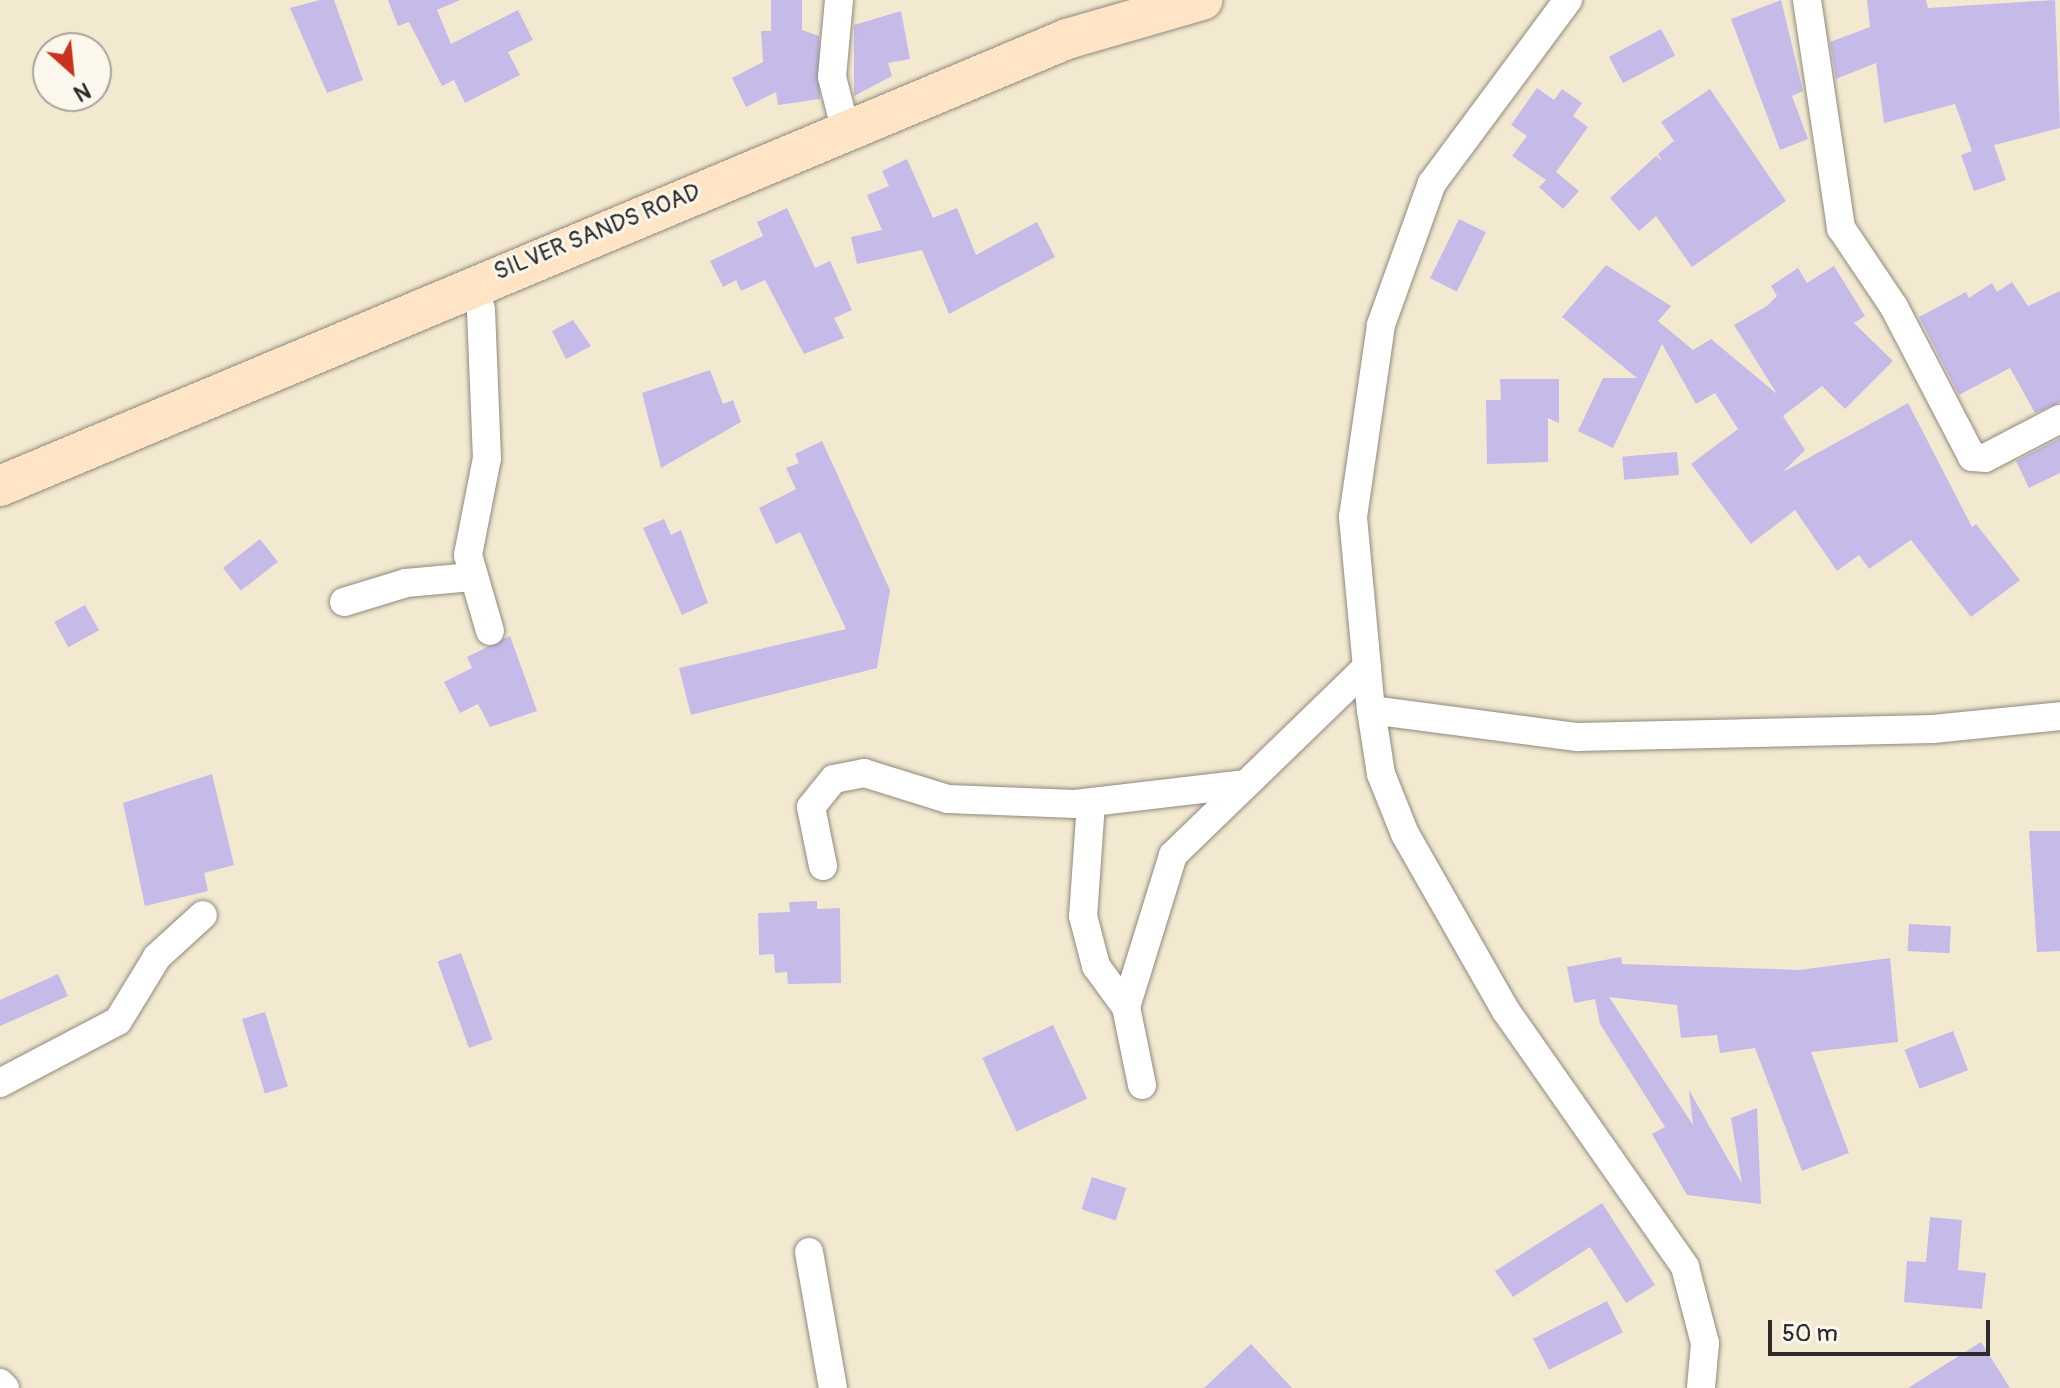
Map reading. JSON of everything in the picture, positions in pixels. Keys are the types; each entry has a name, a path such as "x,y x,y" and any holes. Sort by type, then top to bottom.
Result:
{"street":[{"path":"839,0 832,77 846,132"},
{"name":"SILVER SANDS ROAD","path":"0,486 473,282 1067,39 1202,0"},
{"path":"1568,0 1432,183 1381,325 1353,517 1371,710 1381,774 1405,834 1506,1011 1685,1267 1705,1343 1701,1388"},
{"path":"1807,0 1841,228 1894,307 1972,457 1985,458 2060,419"},
{"path":"473,282 481,310 487,458 469,540 472,577 490,631"},
{"path":"344,602 406,583 472,577"},
{"path":"1126,1007 1173,855 1367,667"},
{"path":"1371,710 1577,737 1933,729 2060,716"},
{"path":"823,866 811,807 834,779 864,773 948,799 1091,803 1244,784"},
{"path":"1091,803 1083,916 1096,966 1126,1007 1142,1085"},
{"path":"0,1083 118,1021 157,957 203,915"},
{"path":"809,1252 833,1388"},
{"path":"0,1383 5,1388"}],"building":[{"path":"320,0 334,0 363,80 327,93 290,8"},
{"path":"388,0 460,0 437,10 451,44 518,10 533,40 508,52 520,75 465,103 454,80 442,86 409,22 398,26"},
{"path":"771,0 802,0 802,30 819,36 820,99 778,105 776,92 746,107 732,78 763,62 761,31 771,31"},
{"path":"1781,0 1803,91 1792,96 1808,139 1780,150 1731,19"},
{"path":"1867,0 1926,0 1928,8 2055,0 2060,128 1994,145 2006,180 1974,191 1961,155 1972,151 1955,104 1884,123 1876,63 1836,79 1830,42 1870,27"},
{"path":"901,11 910,59 888,63 892,76 854,96 854,25"},
{"path":"1661,29 1675,55 1623,83 1609,57"},
{"path":"1537,88 1554,100 1562,89 1582,103 1573,116 1588,127 1556,172 1579,191 1563,209 1539,187 1546,180 1512,156 1527,136 1511,125"},
{"path":"1710,89 1786,201 1692,267 1656,216 1639,231 1610,198 1656,156 1662,161 1658,154 1674,141 1661,122"},
{"path":"907,159 933,218 957,208 976,255 1037,222 1055,257 949,314 922,250 857,264 851,237 882,230 867,195 889,186 882,171"},
{"path":"787,208 815,268 830,261 852,310 834,318 844,338 804,354 765,280 741,291 736,280 723,287 710,261 763,236 757,222"},
{"path":"1459,219 1486,232 1457,291 1430,278"},
{"path":"1606,265 1671,306 1658,321 1693,350 1711,339 1777,394 1734,325 1767,306 1777,296 1771,286 1798,268 1807,283 1834,266 1865,316 1854,323 1893,361 1845,409 1822,386 1783,416 1805,450 1783,472 1908,403 1972,527 1976,524 2020,580 1971,617 1911,540 1869,569 1859,555 1837,571 1795,510 1751,544 1691,464 1738,429 1715,393 1696,404 1662,344 1613,448 1578,431 1603,378 1637,378 1562,317"},
{"path":"2012,282 2028,306 2060,291 2060,402 2035,413 2010,368 1959,395 1919,317 1966,292 1969,298 1992,283 1997,292"},
{"path":"573,320 591,346 566,359 552,331"},
{"path":"710,370 723,404 733,400 741,422 661,468 642,393"},
{"path":"1500,379 1559,379 1559,423 1548,418 1548,462 1487,464 1486,400 1501,400"},
{"path":"2060,438 2060,473 2029,488 2016,461"},
{"path":"822,441 890,590 877,668 691,715 679,668 846,629 800,532 776,544 759,508 796,489 786,468 799,463 795,454"},
{"path":"1677,452 1679,475 1624,480 1622,457"},
{"path":"664,519 671,535 681,530 708,603 682,615 643,528"},
{"path":"260,539 278,562 241,591 223,568"},
{"path":"85,605 99,630 68,647 54,622"},
{"path":"510,636 537,711 490,727 478,704 460,713 444,682 472,668 467,657"},
{"path":"212,774 234,865 204,873 208,891 145,906 123,803"},
{"path":"2029,831 2060,831 2060,951 2037,952"},
{"path":"817,901 817,909 840,908 841,983 788,984 787,972 775,973 774,954 759,955 758,913 790,912 789,902"},
{"path":"1909,924 1951,926 1950,953 1908,951"},
{"path":"461,953 492,1039 469,1048 438,962"},
{"path":"1621,957 1622,964 1799,970 1890,958 1898,1042 1811,1052 1849,1153 1802,1171 1755,1048 1720,1053 1717,1035 1681,1038 1677,1005 1609,997 1693,1125 1689,1090 1742,1184 1731,1118 1757,1108 1761,1204 1687,1195 1652,1134 1665,1127 1600,1024 1595,999 1574,1003 1567,967"},
{"path":"58,974 68,996 0,1026 0,1000"},
{"path":"265,1012 288,1087 265,1094 242,1019"},
{"path":"1053,1025 1087,1098 1017,1131 982,1058"},
{"path":"1953,1031 1968,1070 1920,1089 1904,1050"},
{"path":"1092,1177 1126,1188 1116,1220 1081,1209"},
{"path":"1602,1203 1655,1285 1626,1303 1590,1247 1513,1297 1495,1271"},
{"path":"1930,1217 1962,1220 1958,1270 1986,1273 1982,1309 1904,1302 1907,1261 1926,1262"},
{"path":"1607,1301 1623,1332 1549,1370 1533,1339"},
{"path":"1981,1342 2010,1388 1908,1388"},
{"path":"1251,1344 1292,1388 1204,1388"}]}
